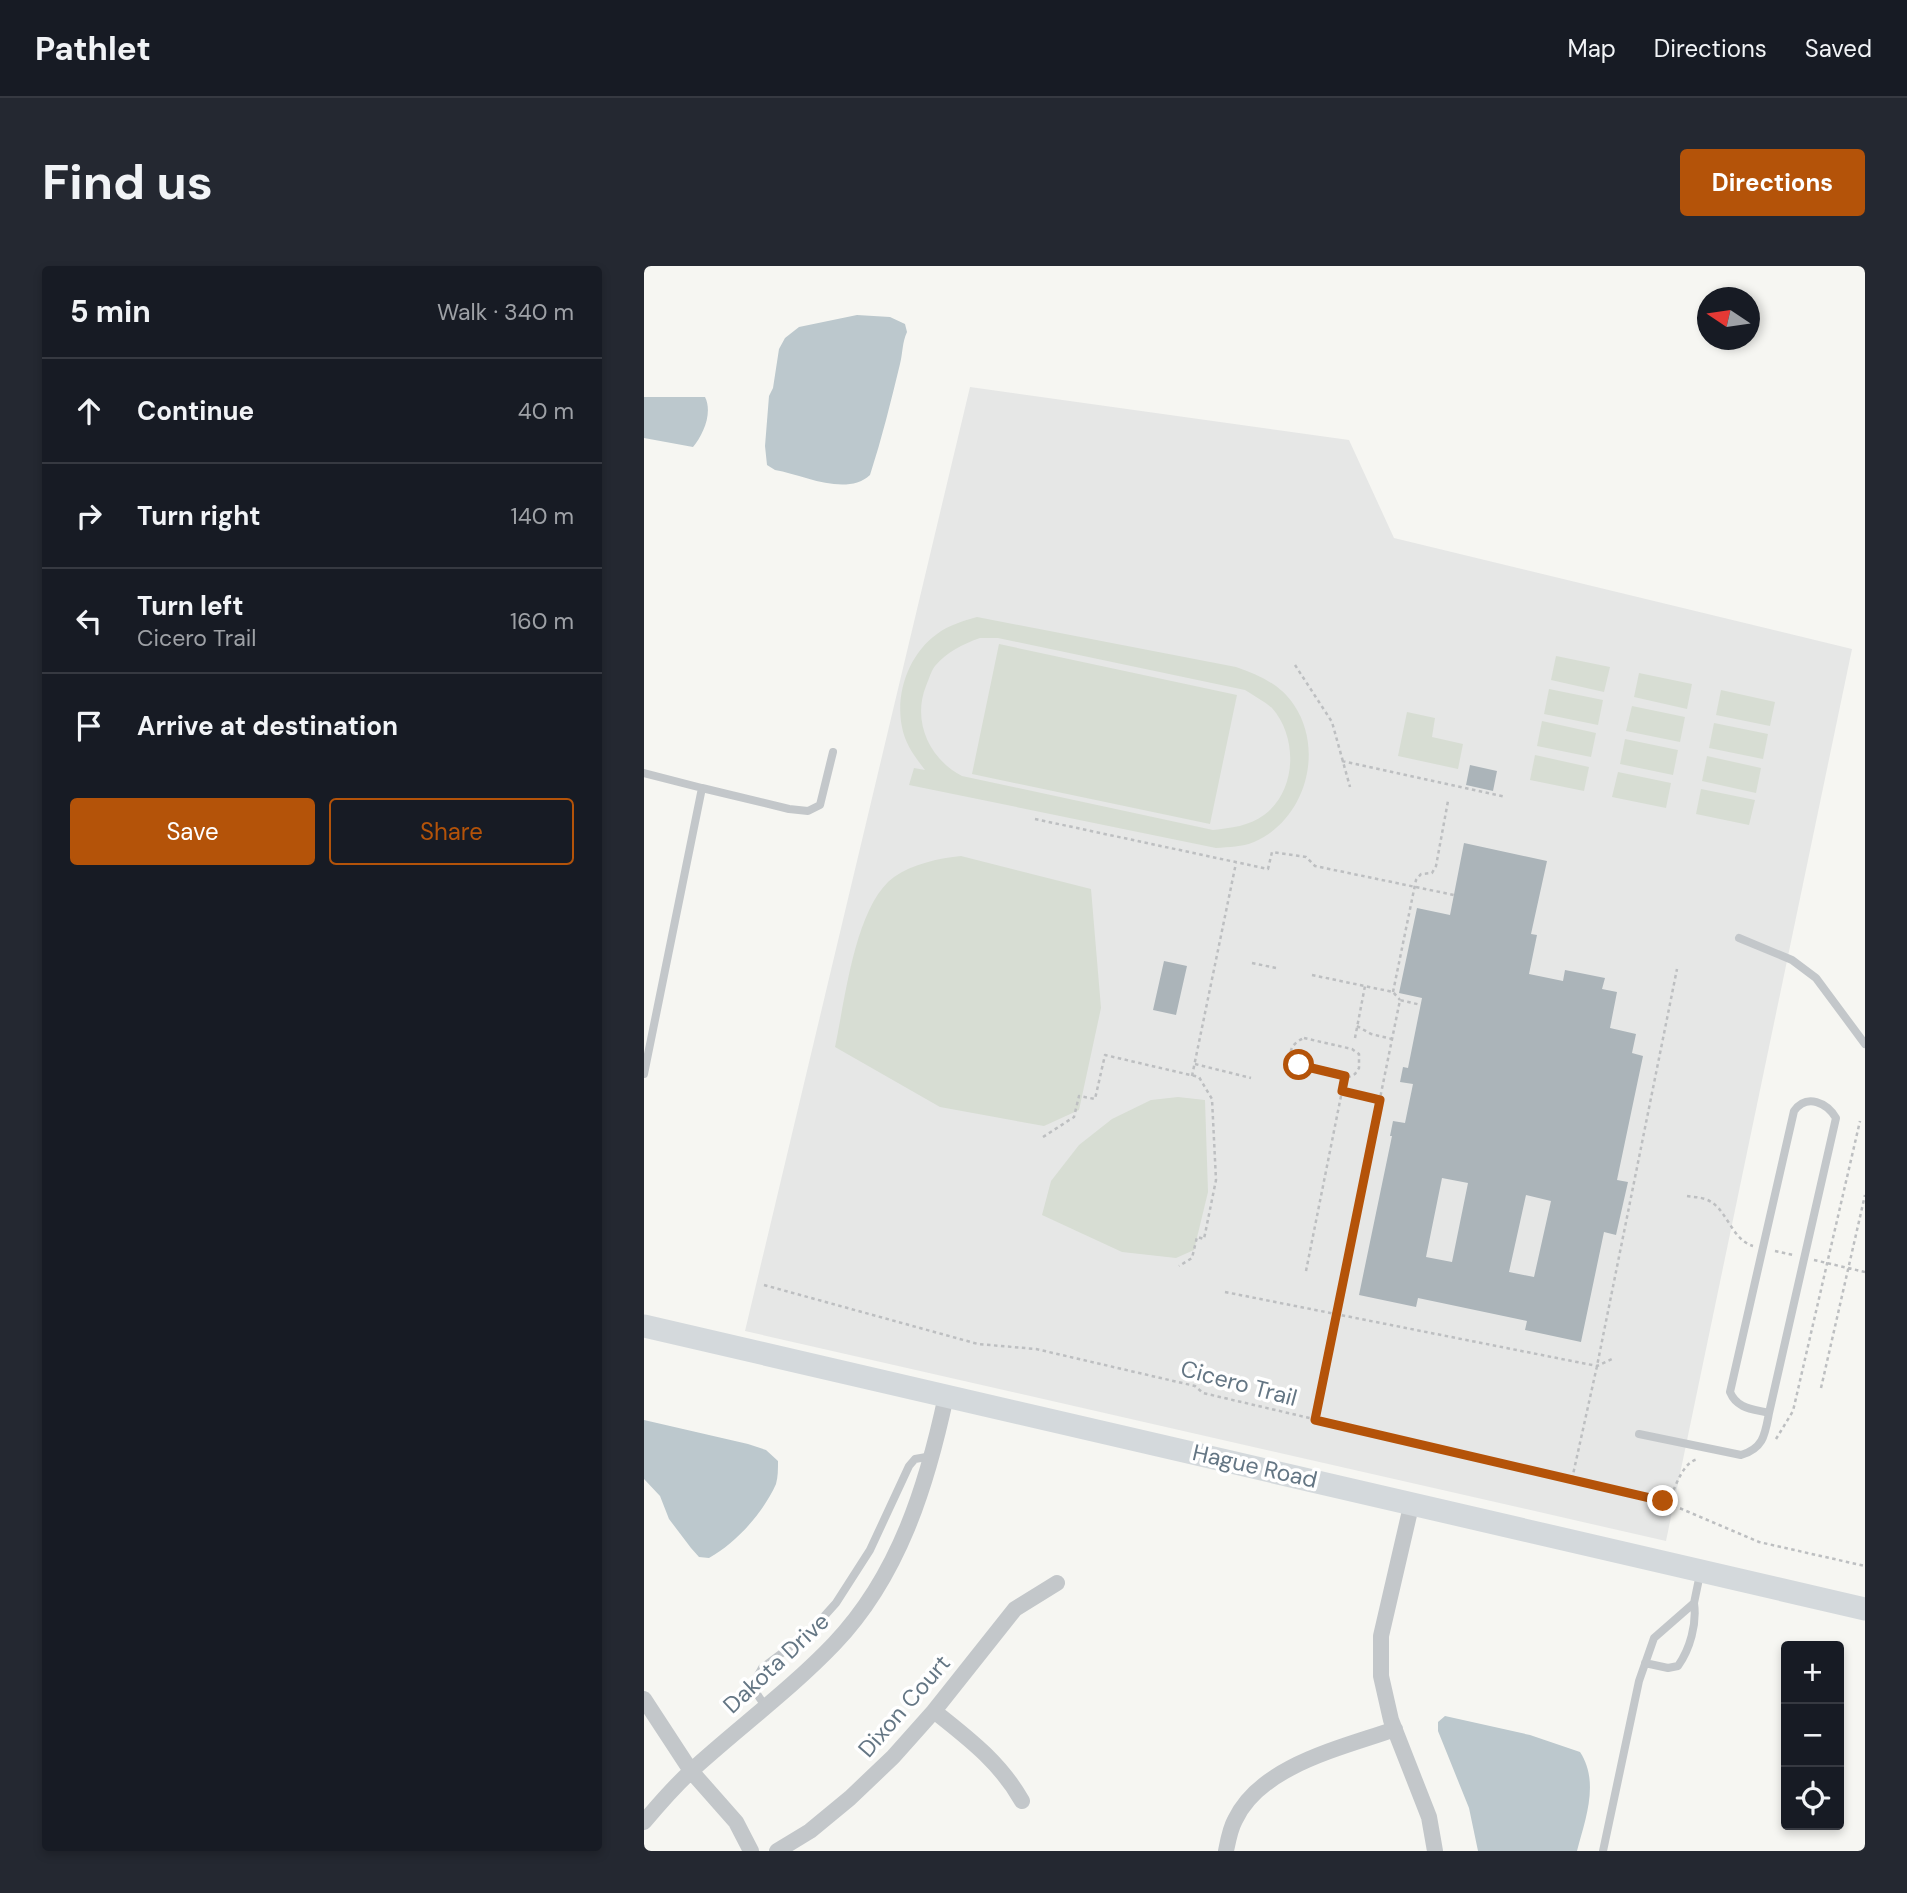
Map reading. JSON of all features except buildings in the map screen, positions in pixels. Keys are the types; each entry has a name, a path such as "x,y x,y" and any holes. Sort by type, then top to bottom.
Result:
{"main road":[{"name":"Hague Road","path":"644,1326 1865,1609"}],"street":[{"name":"Dakota Drive","path":"644,1822 691,1771 835,1643 864,1605 895,1555 912,1520 932,1456 946,1396"},
{"path":"1412,1502 1381,1636 1380,1655 1385,1696 1429,1817 1435,1851"},
{"name":"Dixon Court","path":"777,1851 810,1830 850,1798 892,1758 1015,1609 1057,1583"},
{"path":"644,1699 691,1771 736,1822 751,1851"},
{"path":"934,1710 995,1762 1022,1801"},
{"path":"1226,1851 1235,1820 1250,1797 1277,1774 1395,1729"}],"lane":[{"path":"644,773 789,809 808,811 820,805 833,752"},
{"path":"644,1074 702,788"},
{"path":"1739,939 1792,960 1816,978 1865,1044"},
{"path":"1639,1434 1741,1455 1754,1451 1764,1437 1836,1118 1831,1110 1819,1102 1808,1101 1798,1105 1794,1111 1730,1392 1734,1401 1744,1407 1769,1413"},
{"path":"765,1706 755,1691 755,1681 762,1668 810,1632 836,1603 870,1550 909,1466 915,1459 932,1456"},
{"path":"1646,1662 1668,1668 1678,1666 1687,1653 1701,1570"},
{"path":"1603,1851 1639,1681 1654,1638 1694,1603"}],"path":[{"path":"1295,665 1332,722 1350,787"},
{"path":"1342,761 1506,797"},
{"path":"1392,992 1415,888 1421,874 1432,873 1436,866 1448,801"},
{"path":"1035,819 1268,869 1272,852 1306,857 1315,866 1454,895"},
{"path":"1192,1076 1236,863"},
{"path":"1252,963 1276,968"},
{"path":"1572,1479 1677,969"},
{"path":"1312,975 1392,992 1400,1000 1421,1005"},
{"path":"1355,1038 1365,986"},
{"path":"1315,1420 1400,1000"},
{"path":"1357,1026 1371,1034 1392,1039"},
{"path":"1304,1038 1352,1049 1359,1054 1359,1068 1355,1074 1345,1076 1299,1065 1292,1061 1289,1055 1291,1047 1304,1038"},
{"path":"1043,1136 1074,1117 1079,1096 1095,1099 1105,1055 1199,1077 1212,1099 1216,1180 1204,1239 1198,1237 1192,1258 1179,1266"},
{"path":"1195,1064 1251,1078"},
{"path":"1306,1271 1345,1076"},
{"path":"1342,1091 1380,1100"},
{"path":"1821,1388 1865,1195"},
{"path":"1687,1196 1706,1199 1716,1205 1744,1243 1753,1246"},
{"path":"1773,1251 1796,1256"},
{"path":"1814,1260 1865,1272"},
{"name":"Cicero Trail","path":"764,1286 978,1344 1036,1349 1195,1386 1203,1393 1663,1501 1759,1542 1865,1566"},
{"path":"1224,1292 1597,1366 1612,1359"}],"shaded area":[{"path":"857,315 890,317 905,324 907,332 870,475 849,484 837,484 775,470 767,465 765,446 769,396 773,388 779,349 785,338 799,327"},
{"path":"970,387 1349,440 1394,538 1852,649 1666,1541 745,1331"},
{"path":"644,397 705,397 708,410 706,424 693,447 644,438"},
{"path":"977,617 1236,667 1268,681 1282,691 1294,705 1303,723 1308,743 1305,782 1297,801 1286,818 1272,832 1240,846 1216,848 909,785 914,768 925,770 903,733 900,714 906,675 927,642 946,628","holes":["980,638 998,638 1245,690 1272,708 1286,734 1290,763 1283,792 1275,805 1258,819 1240,826 1213,830 962,776 940,760 926,738 921,712 922,699 932,670 945,657"]},
{"path":"999,644 1237,695 1210,824 972,774"},
{"path":"1556,656 1610,667 1604,692 1551,680"},
{"path":"1639,673 1692,684 1687,709 1634,697"},
{"path":"1549,689 1603,700 1598,725 1544,714"},
{"path":"1721,690 1775,702 1770,726 1716,715"},
{"path":"1632,706 1685,717 1680,742 1626,731"},
{"path":"1407,712 1435,718 1432,737 1463,744 1458,769 1398,756"},
{"path":"1542,721 1596,733 1591,757 1537,746"},
{"path":"1714,723 1768,734 1763,759 1709,748"},
{"path":"1625,739 1678,750 1673,775 1620,764"},
{"path":"1535,755 1589,767 1584,791 1530,780"},
{"path":"1707,756 1761,768 1756,793 1702,781"},
{"path":"1618,772 1671,783 1666,808 1612,797"},
{"path":"1701,789 1755,800 1749,825 1696,814"},
{"path":"961,856 1091,889 1101,1008 1079,1110 1044,1126 940,1107 835,1047 861,931 881,890 894,877 918,865"},
{"path":"1178,1097 1205,1100 1208,1192 1194,1250 1176,1258 1122,1252 1042,1215 1051,1181 1079,1145 1112,1119 1151,1100"},
{"path":"644,1420 748,1444 766,1450 778,1461 776,1484 764,1506 739,1536 709,1558 699,1557 691,1548 669,1519 660,1496 644,1479"},
{"path":"1445,1716 1530,1735 1580,1752 1586,1764 1590,1788 1587,1814 1577,1851 1478,1851 1469,1808 1438,1731 1438,1722"}],"route":[{"path":"1299,1065 1345,1076 1342,1091 1380,1100 1315,1420 1663,1501"}]}
